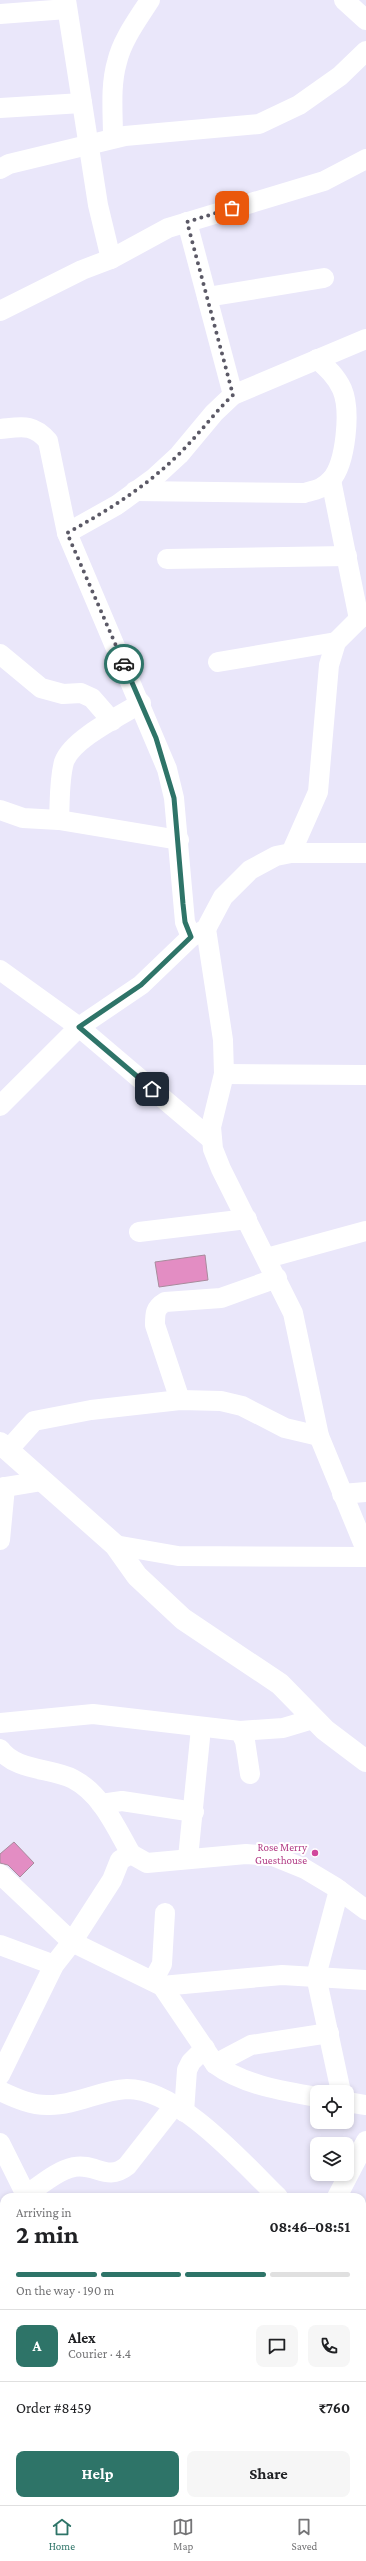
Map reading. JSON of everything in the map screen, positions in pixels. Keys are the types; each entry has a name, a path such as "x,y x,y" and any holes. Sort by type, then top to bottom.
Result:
{"street":[{"path":"113,138 113,84 117,61 125,40 150,0"},
{"path":"344,0 366,20"},
{"path":"0,14 67,4 98,205 111,259"},
{"path":"0,169 9,164 113,138 259,124 304,101 340,76 366,51"},
{"path":"0,108 82,103"},
{"path":"0,311 82,270 111,259 168,228 324,181 366,159"},
{"path":"187,222 233,395"},
{"path":"207,297 324,278"},
{"path":"67,533 117,505 179,455 214,413 233,395 366,339"},
{"path":"135,491 304,493 321,489 331,480 342,459 346,413 342,390 334,374 317,359"},
{"path":"0,429 26,427 39,430 48,441 67,533 141,703 167,769 174,798 179,840 185,922 198,933 223,1040 224,1074 211,1127 213,1149 221,1169 267,1258 293,1313 319,1436 366,1550"},
{"path":"291,853 318,792 329,665 336,642 362,617 331,480"},
{"path":"167,559 347,556"},
{"path":"218,662 336,642"},
{"path":"0,654 41,688 63,694 81,693 92,698 112,721"},
{"path":"59,820 64,761 79,742 141,703"},
{"path":"0,810 23,818 59,820 179,840"},
{"path":"0,1106 79,1027 141,985 198,933 222,897 250,870 276,856 291,853 366,853"},
{"path":"0,970 79,1027 212,1140"},
{"path":"224,1074 366,1075"},
{"path":"139,1232 247,1220"},
{"path":"267,1258 366,1231"},
{"path":"180,1400 155,1325 154,1312 165,1302 221,1298 247,1291 277,1278"},
{"path":"319,1436 285,1428 242,1406 221,1401 180,1400 91,1410 34,1421 4,1446 115,1545 137,1576 182,1619 280,1684 313,1719 366,1762"},
{"path":"0,1540 3,1487 42,1481"},
{"path":"342,1494 366,1492"},
{"path":"115,1545 178,1556 366,1557"},
{"path":"0,1723 93,1714 116,1715 201,1728 240,1731 283,1728 313,1719"},
{"path":"188,1858 194,1812 201,1728"},
{"path":"240,1731 244,1741 250,1774"},
{"path":"0,1748 14,1760 72,1778 87,1788 101,1804 131,1854 147,1863 188,1858 246,1854 274,1856 305,1869 339,1890 366,1910"},
{"path":"101,1804 122,1801 194,1812"},
{"path":"0,2075 54,1965 72,1942 112,1880 120,1860 131,1854"},
{"path":"0,1874 72,1942 158,1984 215,2064 226,2072 252,2081 310,2095"},
{"path":"339,1890 316,1976 340,2085"},
{"path":"158,1984 162,1964 165,1913"},
{"path":"0,1945 54,1965"},
{"path":"158,1984 261,1976 316,1976 366,1980"},
{"path":"215,2064 251,2045 329,2033"},
{"path":"30,2193 61,2171 75,2167 86,2167 115,2174 127,2166 179,2109 187,2070 191,2062 204,2048"},
{"path":"0,2092 23,2101 50,2106 128,2089 141,2091 179,2109 206,2127 274,2193"},
{"path":"354,2103 366,2105"},
{"path":"339,2193 366,2141"},
{"path":"0,2143 25,2193"}],"building":[{"path":"205,1255 208,1280 159,1287 155,1262"},
{"path":"14,1842 34,1863 20,1877 8,1865 0,1863 0,1854"}],"way so far":[{"path":"124,664 67,533 117,505 154,478 179,455 214,413 233,395 187,222 232,208"}],"place":[{"name":"Rose Merry Guesthouse","path":"315,1853"}],"route":[{"path":"124,664 156,738 167,769 174,798 179,840 185,922 191,937 141,985 79,1027 152,1089"}]}
